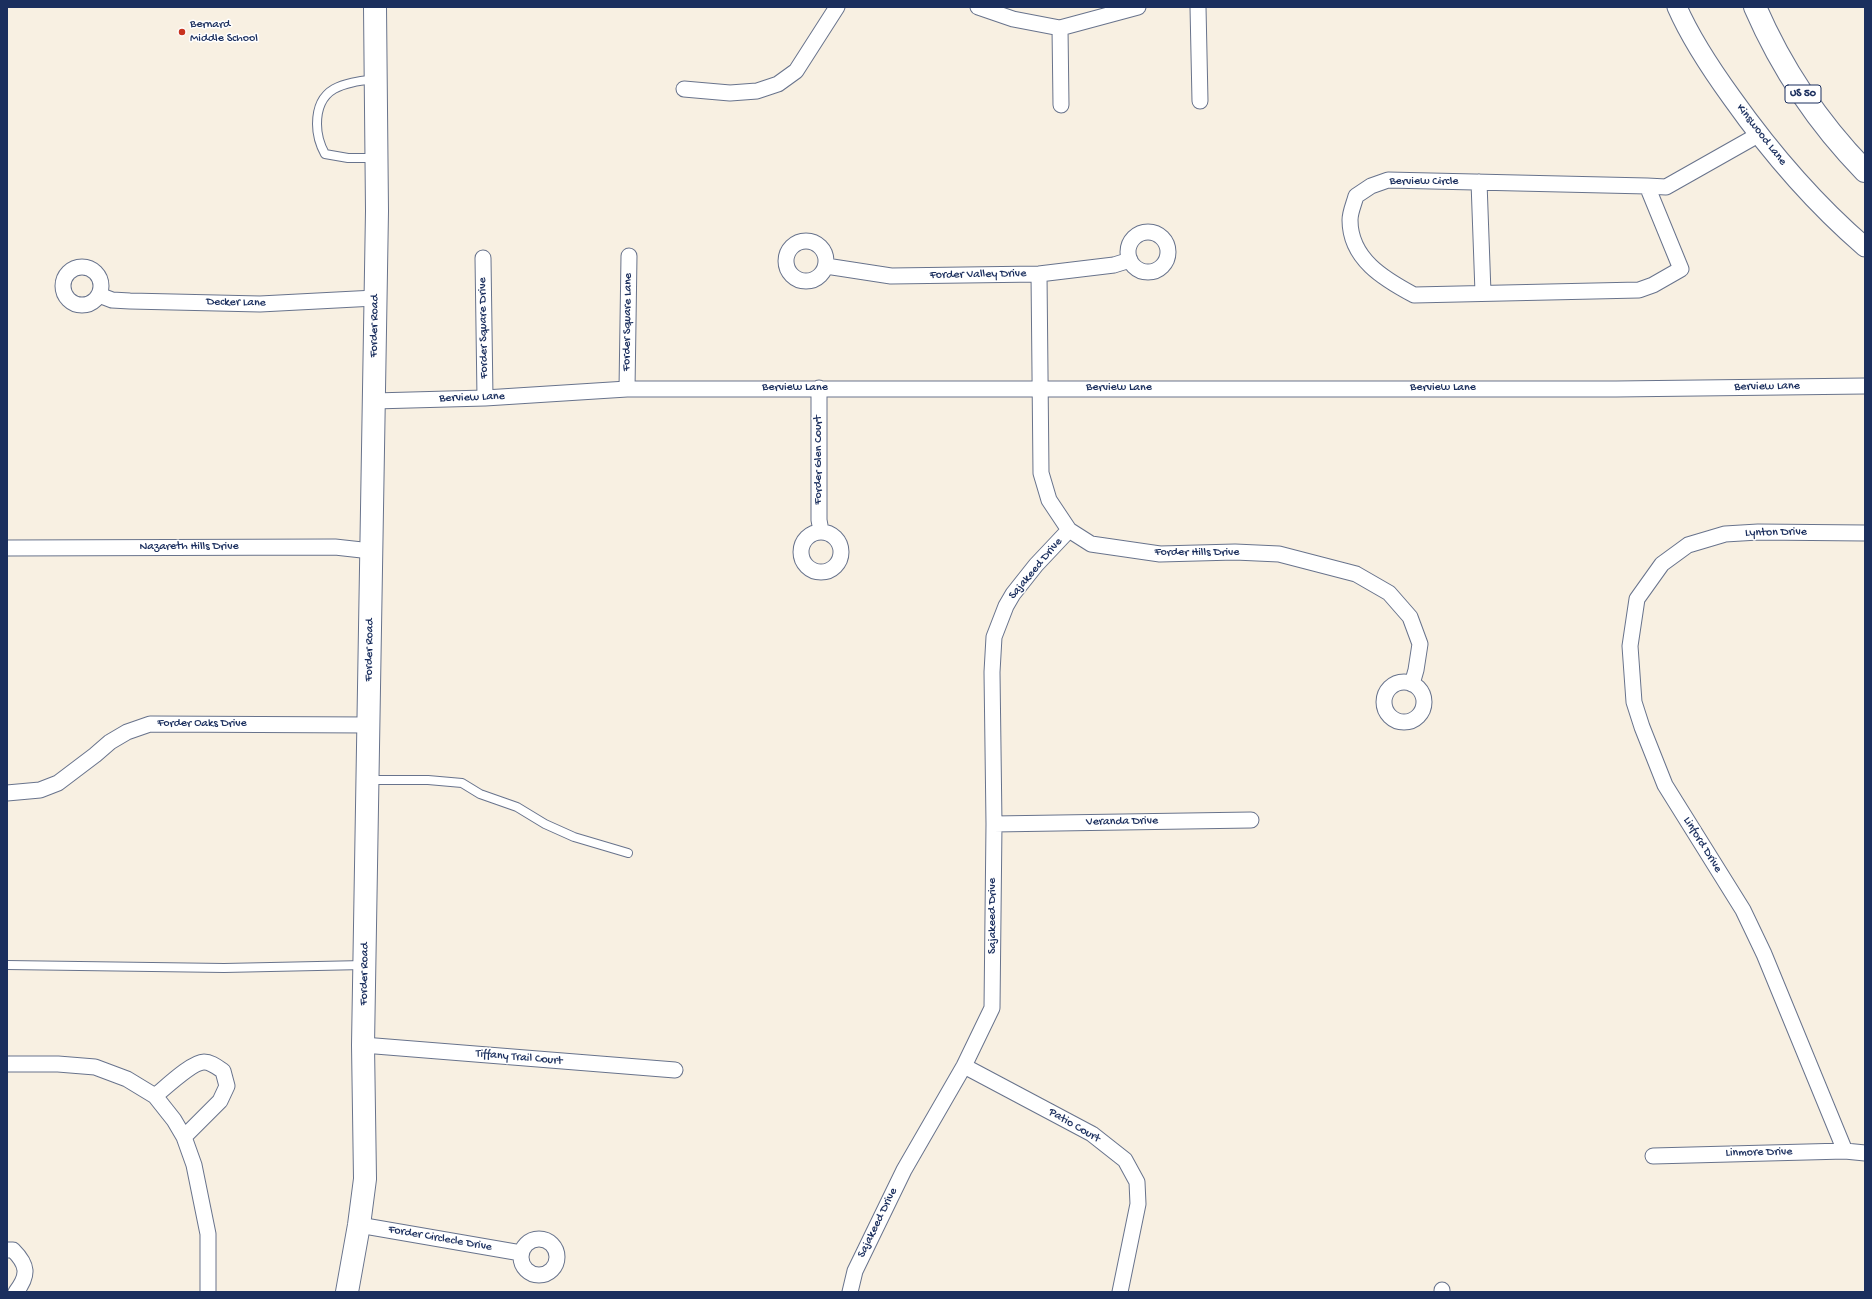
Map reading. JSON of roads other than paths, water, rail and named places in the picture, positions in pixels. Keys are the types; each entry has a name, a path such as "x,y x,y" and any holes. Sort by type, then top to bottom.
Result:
{"main road":[{"name":"Forder Road","path":"347,1292 359,1225 364,1179 363,1045 377,158 375,7"},
{"name":"US 50","path":"1755,7 1786,67 1806,99 1827,128 1865,171"}],"street":[{"path":"684,89 730,93 757,91 778,84 796,71 837,7"},
{"path":"978,7 1013,19 1060,28 1138,7"},
{"path":"1198,7 1200,101"},
{"name":"Kinswood Lane","path":"1677,7 1687,29 1721,82 1758,135 1790,174 1834,220 1865,247"},
{"path":"1060,28 1061,105"},
{"name":"Berview Circle","path":"1647,186 1681,269 1654,285 1638,290 1414,295 1387,280 1362,257 1351,233 1350,218 1356,196 1371,186 1388,180 1647,186 1666,187 1758,135"},
{"path":"1479,182 1483,293"},
{"name":"Forder Square Lane","path":"627,389 629,256"},
{"name":"Forder Square Drive","path":"483,258 485,398"},
{"name":"Forder Valley Drive","path":"826,266 891,276 1038,274 1114,265 1130,260"},
{"name":"Forder Hills Drive","path":"1038,274 1041,473 1049,500 1069,530 1091,544 1160,554 1235,552 1280,554 1356,574 1389,594 1410,617 1420,644 1412,684"},
{"name":"Decker Lane","path":"99,295 112,300 260,304 375,298"},
{"name":"Berview Lane","path":"374,401 485,398 627,389 1616,389 1865,386"},
{"name":"Forder Glen Court","path":"819,388 819,520 821,532"},
{"name":"Sajakeed Drive","path":"850,1292 856,1270 904,1170 964,1066 992,1008 994,824 992,672 994,637 1006,606 1013,594 1069,530"},
{"name":"Lynton Drive","path":"1688,545 1725,534 1758,532 1865,533"},
{"name":"Linford Drive","path":"1688,545 1662,564 1637,598 1630,646 1634,702 1642,727 1665,785 1743,910 1764,954 1845,1151"},
{"name":"Nazareth Hills Drive","path":"7,548 335,547 371,551"},
{"name":"Forder Oaks Drive","path":"7,793 40,790 58,784 110,742 127,732 150,724 369,725"},
{"name":"Veranda Drive","path":"994,824 1251,820"},
{"name":"Tiffany Trail Court","path":"363,1045 675,1070"},
{"path":"155,1096 194,1066 202,1062 209,1063 223,1071 227,1086 220,1101 184,1137"},
{"path":"7,1064 95,1066 127,1079 155,1096 174,1120 184,1137 194,1165 208,1234 208,1292"},
{"name":"Patio Court","path":"964,1066 1092,1134 1125,1160 1137,1182 1138,1204 1120,1292"},
{"name":"Linmore Drive","path":"1652,1156 1845,1151 1865,1153"},
{"name":"Forder Circlecle Drive","path":"359,1225 521,1253"},
{"path":"7,1250 13,1250 22,1259 26,1272 22,1285 16,1292"}],"lane":[{"path":"375,79 347,82 334,88 321,102 317,112 317,129 321,147 325,154 348,158 377,158"},
{"path":"368,780 428,780 462,783 480,794 517,807 545,824 574,837 628,853"},
{"path":"7,965 224,968 365,965"}],"place":[{"name":"Bernard Middle School","path":"182,32"}]}
